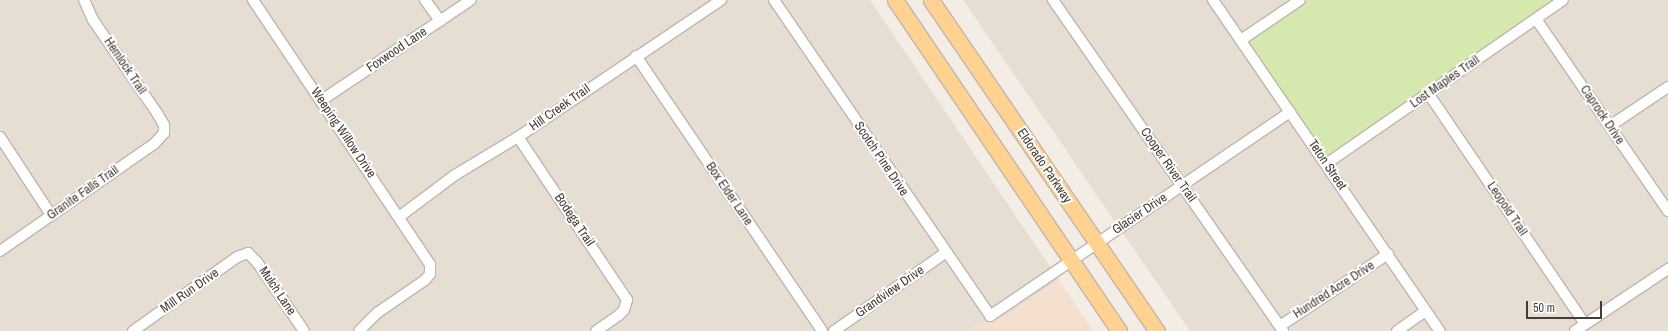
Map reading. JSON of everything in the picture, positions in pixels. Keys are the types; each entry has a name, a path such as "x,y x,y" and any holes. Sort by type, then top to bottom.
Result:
{"main road":[{"path":"895,0 1119,331"},
{"name":"Eldorado Parkway","path":"931,0 1157,331"}],"street":[{"name":"Hemlock Trail","path":"84,0 93,20 161,119 164,133"},
{"name":"Weeping Willow Drive","path":"252,0 322,100 431,268 425,280 377,313 358,331"},
{"path":"426,0 440,21"},
{"name":"Foxwood Lane","path":"322,100 471,0"},
{"name":"Hill Creek Trail","path":"399,217 455,175 518,137 721,0"},
{"name":"Scotch Pine Drive","path":"774,0 945,253 990,316"},
{"name":"Cooper River Trail","path":"1053,0 1281,328"},
{"name":"Teton Street","path":"1213,0 1440,331"},
{"path":"1241,40 1300,0"},
{"name":"Lost Maples Trail","path":"1326,164 1563,0"},
{"name":"Caprock Drive","path":"1536,18 1668,211"},
{"name":"Box Elder Lane","path":"636,56 822,331"},
{"path":"1610,126 1668,87"},
{"name":"Leopold Trail","path":"1428,93 1585,324"},
{"name":"Glacier Drive","path":"990,316 1070,260 1290,112"},
{"name":"Granite Falls Trail","path":"0,251 154,144 164,133"},
{"path":"0,137 51,215"},
{"name":"Bodega Trail","path":"518,137 625,296 627,304 619,315 596,331"},
{"name":"Mill Run Drive","path":"133,331 237,257 248,253"},
{"name":"Mulch Lane","path":"248,253 257,262 304,331"},
{"name":"Grandview Drive","path":"834,331 945,253"},
{"name":"Hundred Acre Drive","path":"1281,328 1388,254"},
{"path":"1575,331 1668,269"},
{"path":"1397,331 1426,311"}],"shaded area":[{"path":"0,0 870,0 1059,280 1005,317 980,323 968,331 0,331"},
{"path":"963,0 1668,0 1668,331 1190,331"},
{"path":"1059,280 1093,331 968,331 980,323 1005,317"}],"green space":[{"path":"1310,0 1555,0 1327,155 1249,42"}]}
